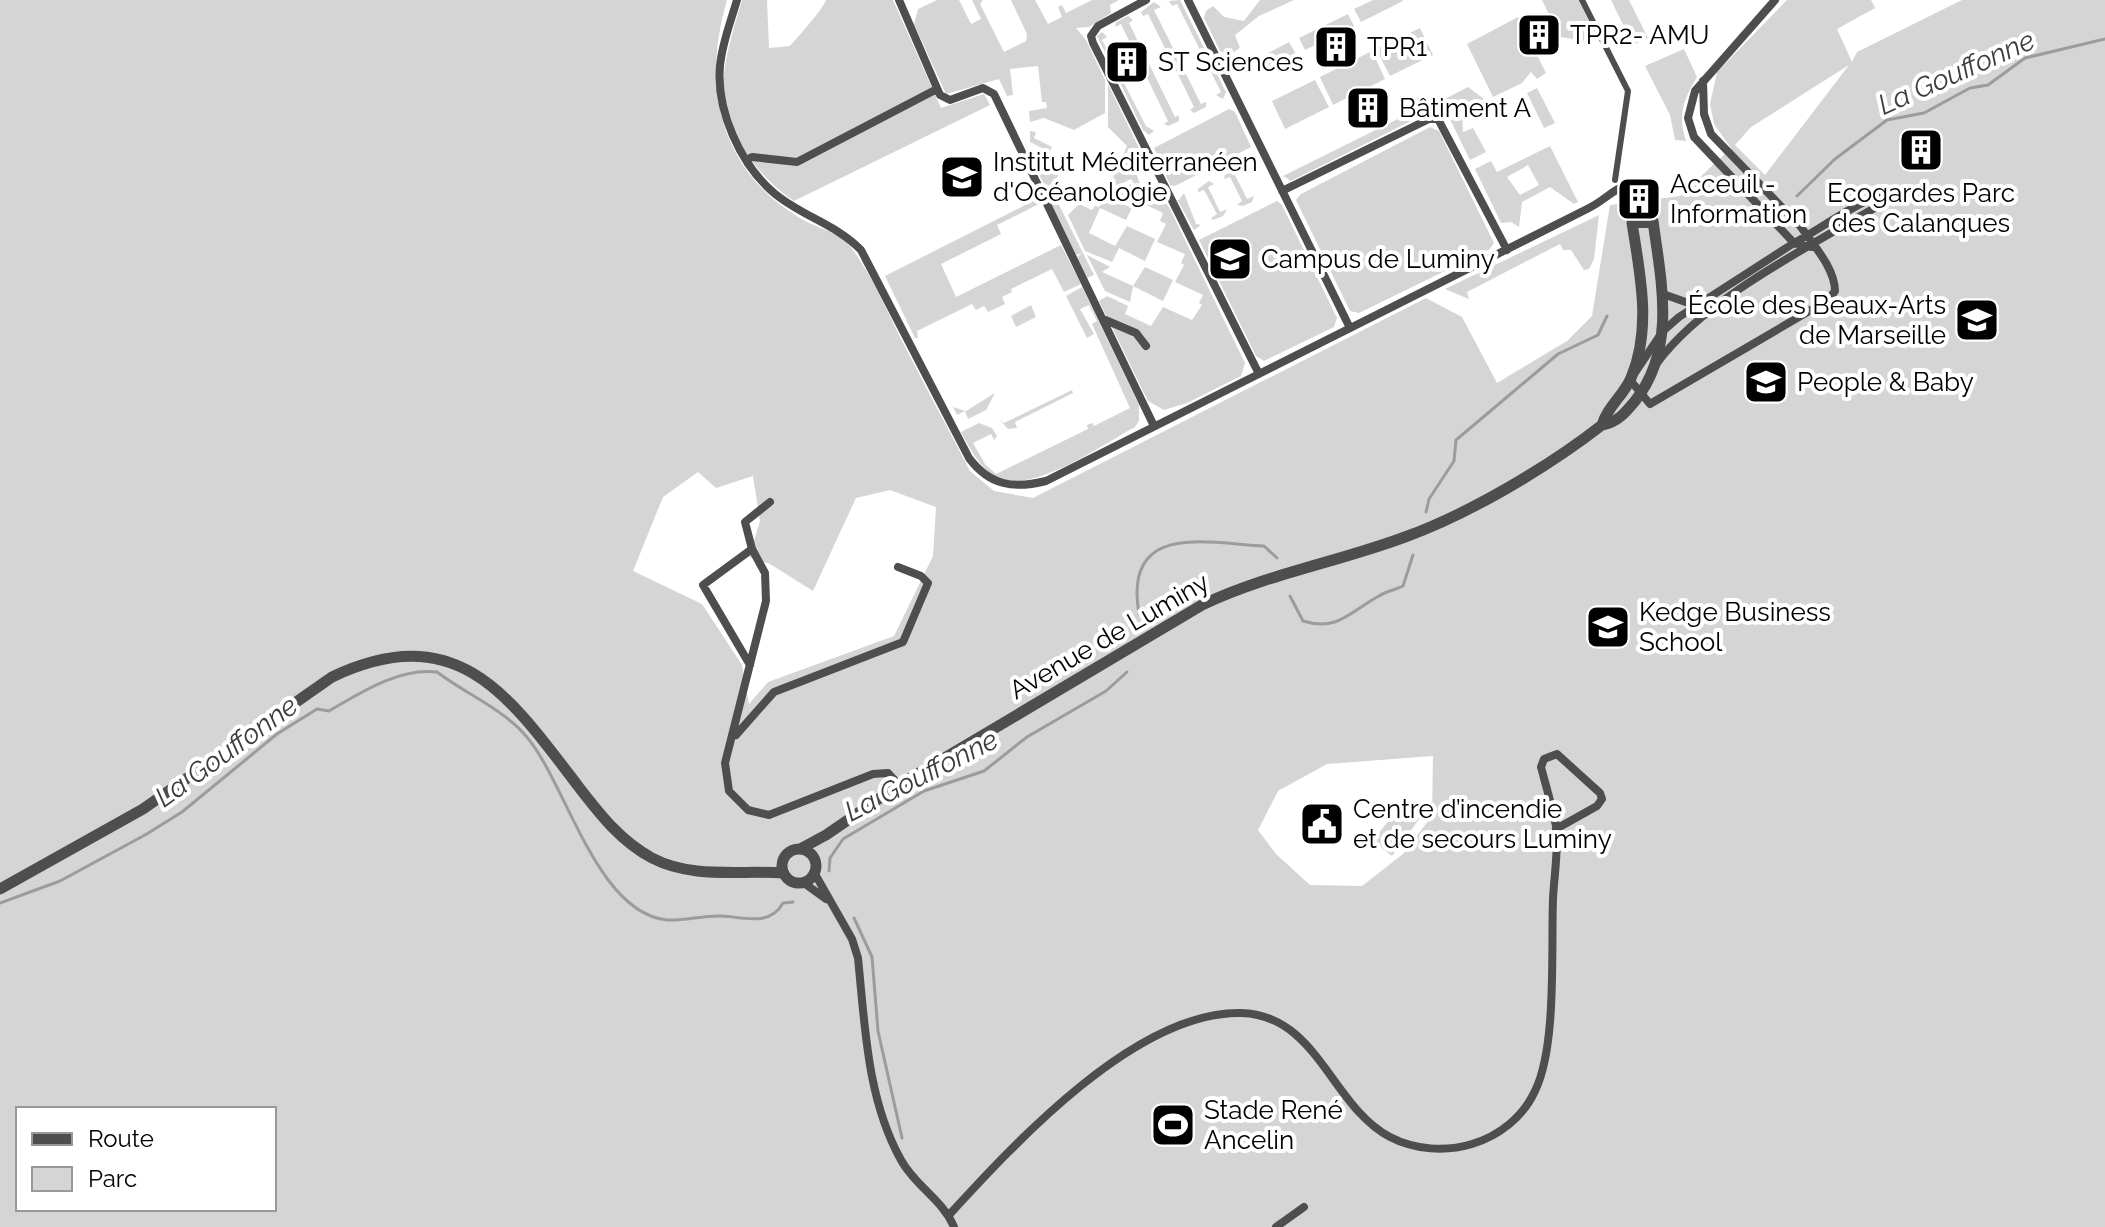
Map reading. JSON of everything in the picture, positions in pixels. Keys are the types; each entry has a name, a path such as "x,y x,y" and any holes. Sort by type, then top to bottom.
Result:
{"street":[{"path":"737,0 724,44 721,89 725,112 746,160 774,193 838,229 861,250 961,445 978,470 993,482 1028,486 1046,481 1601,202 1615,187 1627,186 1649,186 1653,221 1632,223 1627,186"},
{"path":"899,0 937,89 950,100 983,88 994,94 1154,426"},
{"path":"1146,0 1098,26 1091,36 1093,43 1259,374"},
{"path":"1188,0 1350,328"},
{"path":"1582,0 1628,91 1615,180"},
{"path":"1775,0 1703,81 1688,108 1694,137 1794,243 1812,247"},
{"path":"1630,380 1650,404 1661,400 1828,300 1835,291 1835,282 1807,236 1711,134 1704,114 1703,81"},
{"path":"746,160 752,157 797,162 937,89"},
{"path":"1282,191 1429,119 1438,119 1507,250"},
{"name":"Avenue de Luminy","path":"800,849 899,785 1191,610 1254,584 1403,538 1455,517 1602,425 1663,331 1694,305 1879,194 1897,190 1883,203 1714,306 1686,328 1652,370"},
{"name":"Avenue de Luminy","path":"1602,425 1613,424 1641,393 1652,370 1663,331 1663,294 1653,221"},
{"name":"Avenue de Luminy","path":"1630,380 1639,350 1643,312 1632,223"},
{"path":"1663,294 1694,305"},
{"path":"1102,319 1136,333 1146,346"},
{"path":"770,502 745,522 752,549 765,573 767,587 734,737 725,763 725,782 741,806 759,813 780,813 880,772 888,773 899,785"},
{"path":"750,665 703,585 752,549"},
{"path":"734,737 774,692 903,642 928,583 921,576 898,567"},
{"path":"0,889 143,809 332,677 359,664 403,657 433,659 462,668 503,693 610,826 652,858 695,871 757,870 783,866"},
{"path":"949,1215 1085,1082 1168,1031 1194,1019 1220,1015 1243,1013 1265,1018 1295,1032 1359,1111 1391,1137 1443,1149 1467,1146 1498,1133 1531,1099 1546,1051 1556,829 1541,767 1544,759 1557,754 1600,793 1602,799 1597,806 1556,829"},
{"name":"Avenue de Luminy","path":"814,857 826,835"},
{"path":"783,866 792,850 800,849 814,857 815,874 852,939 858,958 873,1085 888,1132 909,1175 949,1215 954,1227"},
{"path":"783,866 791,882 804,883 828,901"},
{"path":"804,883 815,874"},
{"path":"1276,1227 1304,1207"}],"green space":[{"path":"0,0 727,0 716,63 717,93 723,122 734,149 750,174 771,197 798,217 840,237 850,246 877,290 970,471 994,491 1033,498 1426,298 1462,317 1497,383 1567,341 1592,316 1610,205 1680,196 1731,148 1714,124 1710,104 1717,72 1787,0 1871,0 1875,8 1837,29 1852,62 1857,52 1962,0 2105,0 2105,1227 0,1227","holes":["1849,65 1765,175 1735,145 1751,127","698,472 716,488 753,476 760,521 749,557 770,564 813,591 856,498 890,490 936,507 933,556 894,636 768,682 749,704 742,665 702,604 633,571 663,497","1433,756 1432,816 1403,854 1362,886 1310,885 1276,854 1258,830 1278,791 1327,764"]},
{"path":"742,0 767,0 769,48 790,46 826,0 893,0 941,108 984,94 990,105 794,201 753,163 742,147 728,112 724,74"},
{"path":"937,0 959,0 971,24 981,19 972,0 983,0 980,4 1004,52 1026,41 1027,34 1011,0 1035,0 1048,24 1062,17 1058,7 1062,5 1066,13 1092,0 1119,0 1110,5 1111,13 1089,27 1076,28 1086,40 1105,80 1105,113 1074,130 1044,118 1030,122 1029,111 1047,108 1046,102 1042,102 1038,66 1010,69 1013,95 1007,96 999,79 946,94 914,24 918,9"},
{"path":"1180,0 1226,92 1223,99 1216,95 1221,92 1177,4 1172,6 1169,1"},
{"path":"1260,0 1294,0 1259,16 1235,35 1240,48 1229,55 1220,51 1204,18 1206,11 1213,6 1224,17 1244,21"},
{"path":"1373,0 1403,1 1361,22 1354,9"},
{"path":"1542,0 1579,0 1596,36 1586,41 1560,37"},
{"path":"1611,0 1629,0 1648,38 1633,45"},
{"path":"1154,2 1161,7 1154,10 1201,104 1206,102 1206,107 1194,113 1190,110 1194,107 1148,14 1143,16 1141,12"},
{"path":"1348,14 1354,26 1305,50 1299,38"},
{"path":"1128,16 1133,20 1129,23 1175,117 1179,115 1179,121 1168,126 1164,124 1168,121 1121,24 1115,27 1116,22"},
{"path":"1518,17 1546,73 1537,79 1531,72 1522,83 1493,97 1467,44"},
{"path":"1420,28 1433,55 1390,76 1376,49"},
{"path":"1102,32 1107,37 1102,40 1146,126 1154,131 1149,135 1143,130 1097,36"},
{"path":"1289,42 1296,54 1259,73 1253,61"},
{"path":"1684,49 1697,77 1683,108 1686,141 1675,140 1670,115 1645,66"},
{"path":"1372,51 1385,79 1333,105 1320,77"},
{"path":"1315,80 1329,107 1285,129 1272,101"},
{"path":"1108,84 1141,152 1135,170 1141,187 1137,188 1131,179 1107,191 1127,146 1108,127"},
{"path":"1468,87 1484,99 1462,111 1463,132 1473,128 1486,152 1470,160 1441,101"},
{"path":"1537,88 1555,123 1544,128 1527,93"},
{"path":"1438,99 1435,109 1291,181 1283,176"},
{"path":"1229,109 1235,112 1251,147 1175,186 1170,185 1154,148"},
{"path":"1430,127 1439,131 1494,243 1490,249 1359,313 1350,311 1296,200 1301,194"},
{"path":"1030,131 1036,132 1034,138 1052,147 1044,164 1051,167 1054,162 1060,165 1060,173 1048,191 1030,158 1038,157 1042,148 1030,142"},
{"path":"1550,146 1578,202 1574,204 1550,187 1522,202 1519,227 1511,222 1501,223 1475,169 1491,161 1497,172","holes":["1528,165 1539,185 1520,195 1507,177"]},
{"path":"1238,169 1241,171 1235,175 1247,199 1254,196 1252,202 1243,206 1237,205 1242,201 1230,177 1224,179 1225,175"},
{"path":"1209,181 1214,184 1208,187 1220,212 1227,209 1223,216 1213,220 1211,218 1217,214 1204,190 1198,192"},
{"path":"1131,184 1135,192 1156,193 1169,207 1245,363 1241,376 1187,403 1164,410 1148,401 1099,301 1107,296 1128,306 1125,314 1151,326 1163,307 1192,320 1202,305 1199,303 1203,295 1175,282 1184,265 1181,263 1185,254 1157,242 1166,224 1160,221 1163,213 1136,200 1133,206 1109,195"},
{"path":"1053,193 1094,275 1087,278 1077,257 1082,253 1076,255 1049,200"},
{"path":"1184,193 1196,224 1201,225 1194,230 1178,201"},
{"path":"1105,196 1132,208 1126,220 1100,208 1089,233 1115,246 1127,226 1155,239 1145,261 1119,248 1112,262 1085,251 1068,215 1079,204 1092,210 1095,206 1099,207"},
{"path":"1039,198 1041,203 997,225 1001,234 941,264 956,297 1061,245 1081,284 1064,292 1052,269 1011,289 1012,292 1002,297 1005,304 988,312 984,306 976,310 972,304 917,331 918,338 915,338 885,276"},
{"path":"1277,201 1282,205 1337,318 1334,327 1264,361 1256,356 1199,240"},
{"path":"1599,215 1594,259 1589,269 1584,270 1571,250 1563,250 1560,244 1467,292 1469,299 1445,289"},
{"path":"1087,255 1110,267 1102,272 1133,286 1130,302 1105,291"},
{"path":"1145,267 1173,280 1163,301 1133,286"},
{"path":"1082,287 1139,405 1139,421 1135,427 1105,445 1047,474 1011,481 996,477 980,463 961,432 979,423 992,428 997,436 994,440 991,434 973,443 985,464 996,474 1088,429 1087,425 1092,423 1094,426 1130,408 1092,324 1097,321 1089,305 1080,309 1094,334 1087,338 1066,296"},
{"path":"1031,305 1036,317 1016,327 1011,316"},
{"path":"1072,390 1073,393 1015,422 1017,428 1008,429 999,419 1004,423"},
{"path":"995,393 986,410 968,419 965,411 957,415 953,407 966,411"},
{"path":"1401,804 1420,818 1392,856 1373,841"}],"waterway":[{"name":"La Gouffonne","path":"1797,196 1835,159 1887,120 1924,113 1970,88 1988,85 2025,58 2105,39"},
{"name":"La Gouffonne","path":"1426,512 1429,499 1454,461 1456,440 1558,354 1598,335 1607,316"},
{"name":"La Gouffonne","path":"1139,614 1137,585 1143,564 1156,551 1173,544 1217,542 1264,546 1277,558"},
{"name":"La Gouffonne","path":"1290,596 1303,621 1315,624 1335,622 1382,594 1403,586 1413,555"},
{"name":"La Gouffonne","path":"0,903 60,881 145,835 182,812 277,734 317,709 329,711 395,677 423,672 437,672 517,726 541,757 602,871 621,895 642,912 667,920 715,916 756,919 771,915 783,903 793,902"},
{"name":"La Gouffonne","path":"829,871 830,858 843,839 924,791 984,771 1027,737 1106,691 1127,672"},
{"path":"854,918 872,957 878,1031 902,1138"}],"place":[{"name":"TPR2- AMU","path":"1539,35"},
{"name":"TPR1","path":"1336,47"},
{"name":"ST Sciences","path":"1127,62"},
{"name":"Bâtiment A","path":"1368,108"},
{"name":"Ecogardes Parc des Calanques","path":"1921,150"},
{"name":"Institut Méditerranéen d'Océanologie","path":"962,177"},
{"name":"Acceuil - Information","path":"1639,199"},
{"name":"Campus de Luminy","path":"1230,259"},
{"name":"École des Beaux-Arts de Marseille","path":"1977,320"},
{"name":"People & Baby","path":"1766,382"},
{"name":"Kedge Business School","path":"1608,627"},
{"name":"Centre d’incendie et de secours Luminy","path":"1322,824"},
{"name":"Stade René Ancelin","path":"1173,1125"}]}
